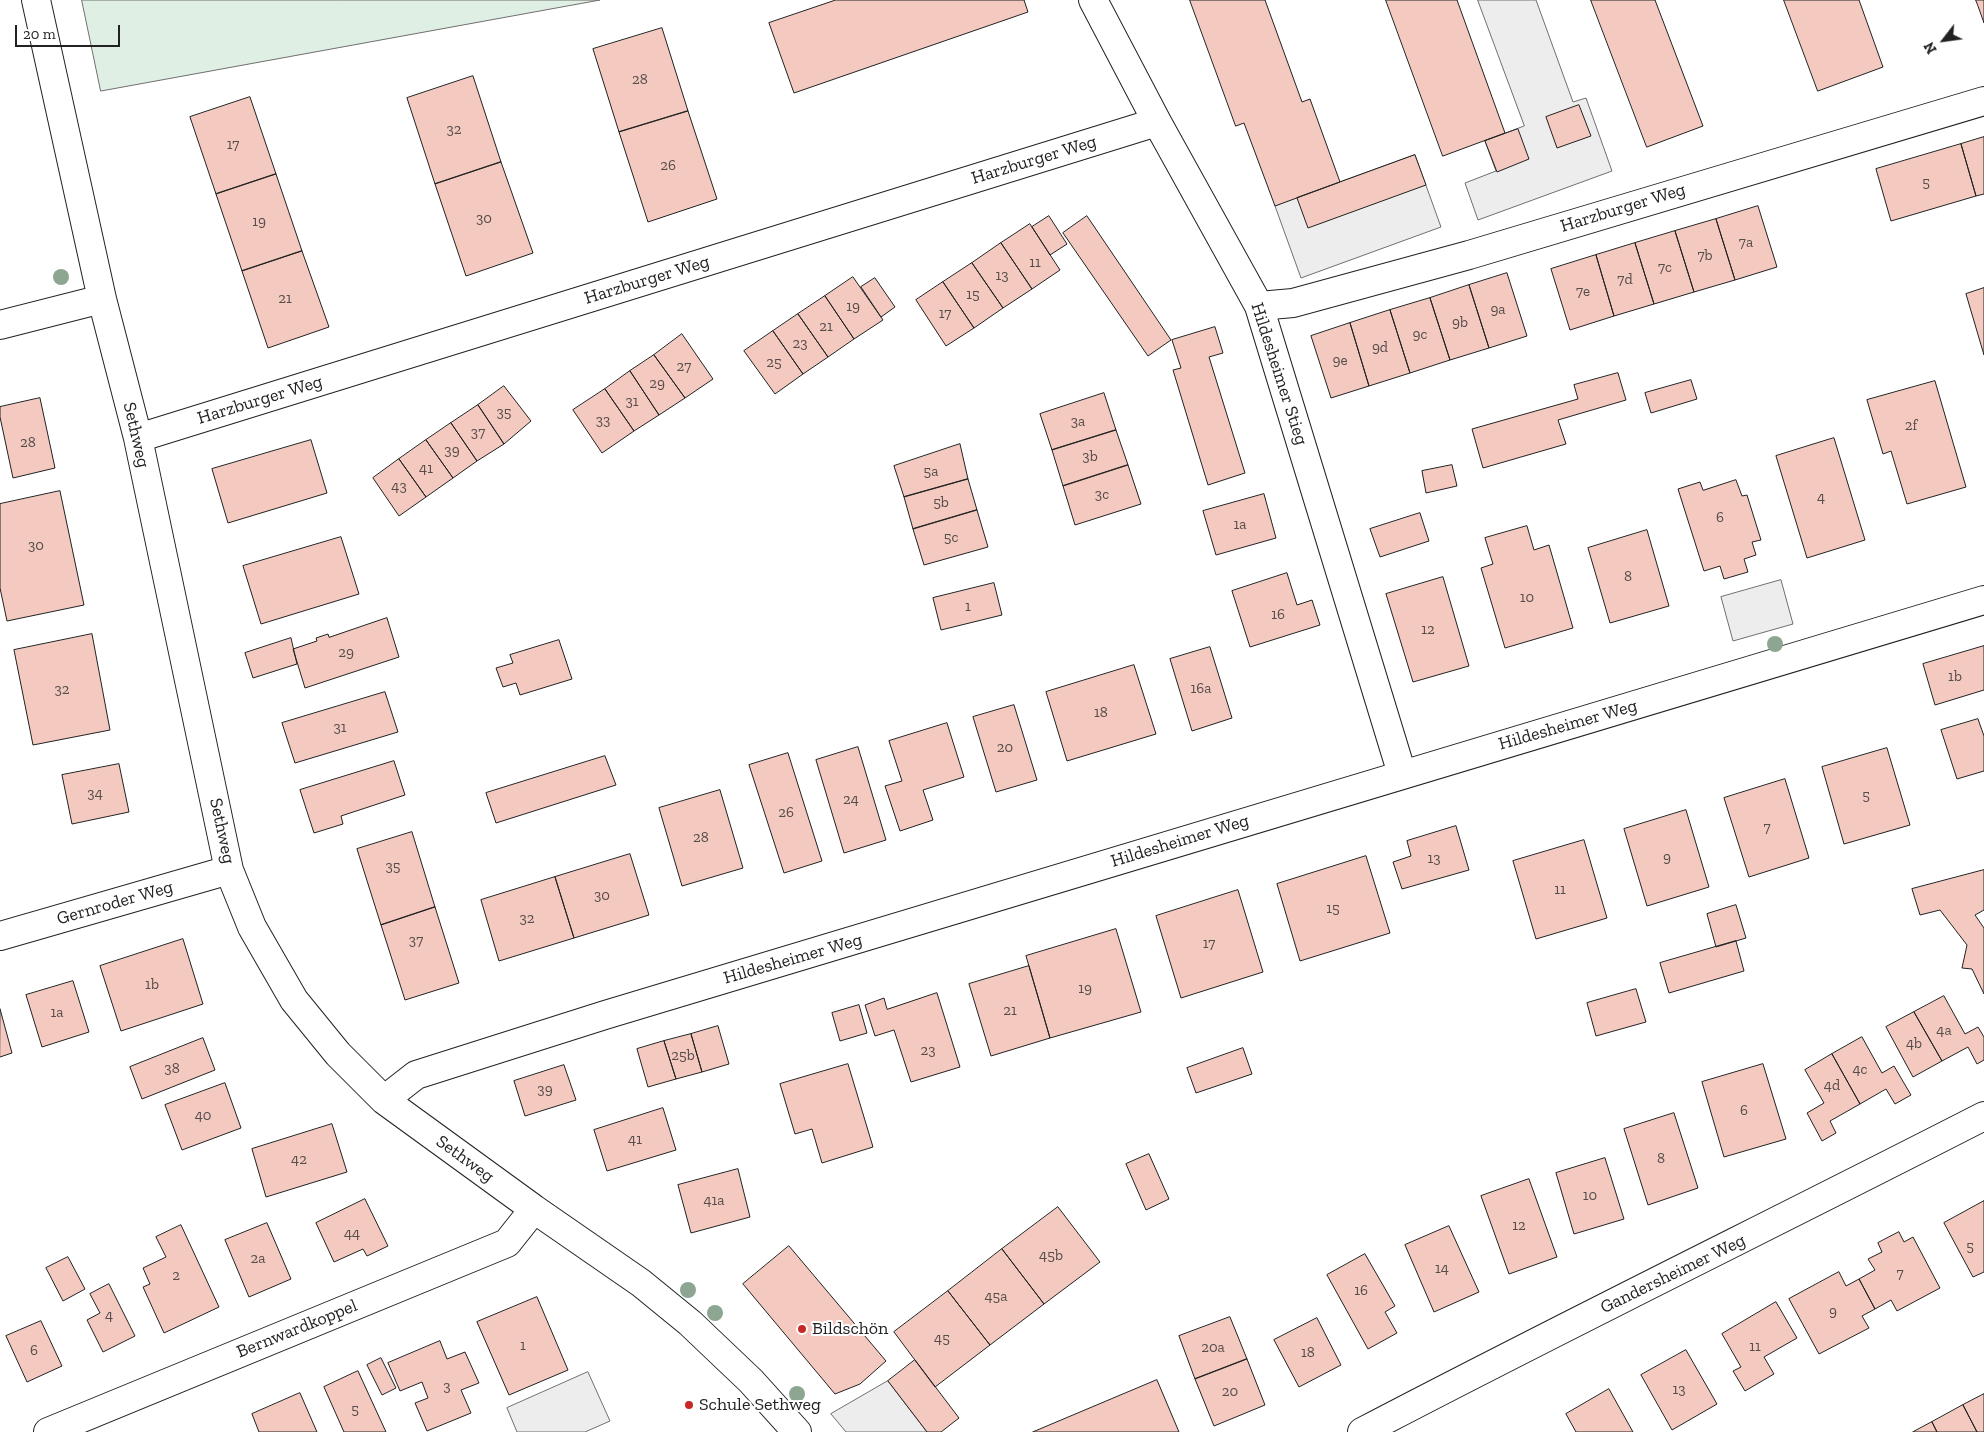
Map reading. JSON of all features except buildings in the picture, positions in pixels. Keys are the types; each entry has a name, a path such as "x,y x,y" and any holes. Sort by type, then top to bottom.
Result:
{"street":[{"name":"Sethweg","path":"36,0 102,299 138,438 229,870 252,927 294,1000 338,1054 384,1100 534,1209 641,1283 690,1322 751,1381 797,1432"},
{"name":"Hildesheimer Stieg","path":"1093,0 1157,122 1260,306 1402,774"},
{"name":"Harzburger Weg","path":"1260,306 1293,303 1469,255 1984,100"},
{"name":"Harzburger Weg","path":"138,438 1157,122"},
{"path":"0,325 102,299"},
{"name":"Hildesheimer Weg","path":"384,1100 416,1076 605,1015 1984,600"},
{"name":"Gernroder Weg","path":"0,936 229,870"},
{"name":"Gandersheimer Weg","path":"1362,1432 1522,1349 1984,1116"},
{"name":"Bernwardkoppel","path":"48,1432 507,1243 534,1209"}],"green space":[{"path":"82,0 600,0 101,91"}],"shaded area":[{"path":"1478,0 1536,0 1573,102 1586,98 1612,171 1478,220 1465,183 1496,171 1485,141 1524,126"},
{"path":"1415,155 1441,227 1301,278 1275,206"},
{"path":"1781,580 1793,624 1733,641 1721,597"},
{"path":"588,1372 610,1421 585,1432 517,1432 507,1408"},
{"path":"888,1381 927,1432 846,1432 831,1414"}],"place":[{"name":"Bildschön","path":"802,1329"},
{"name":"Schule Sethweg","path":"689,1405"}]}
